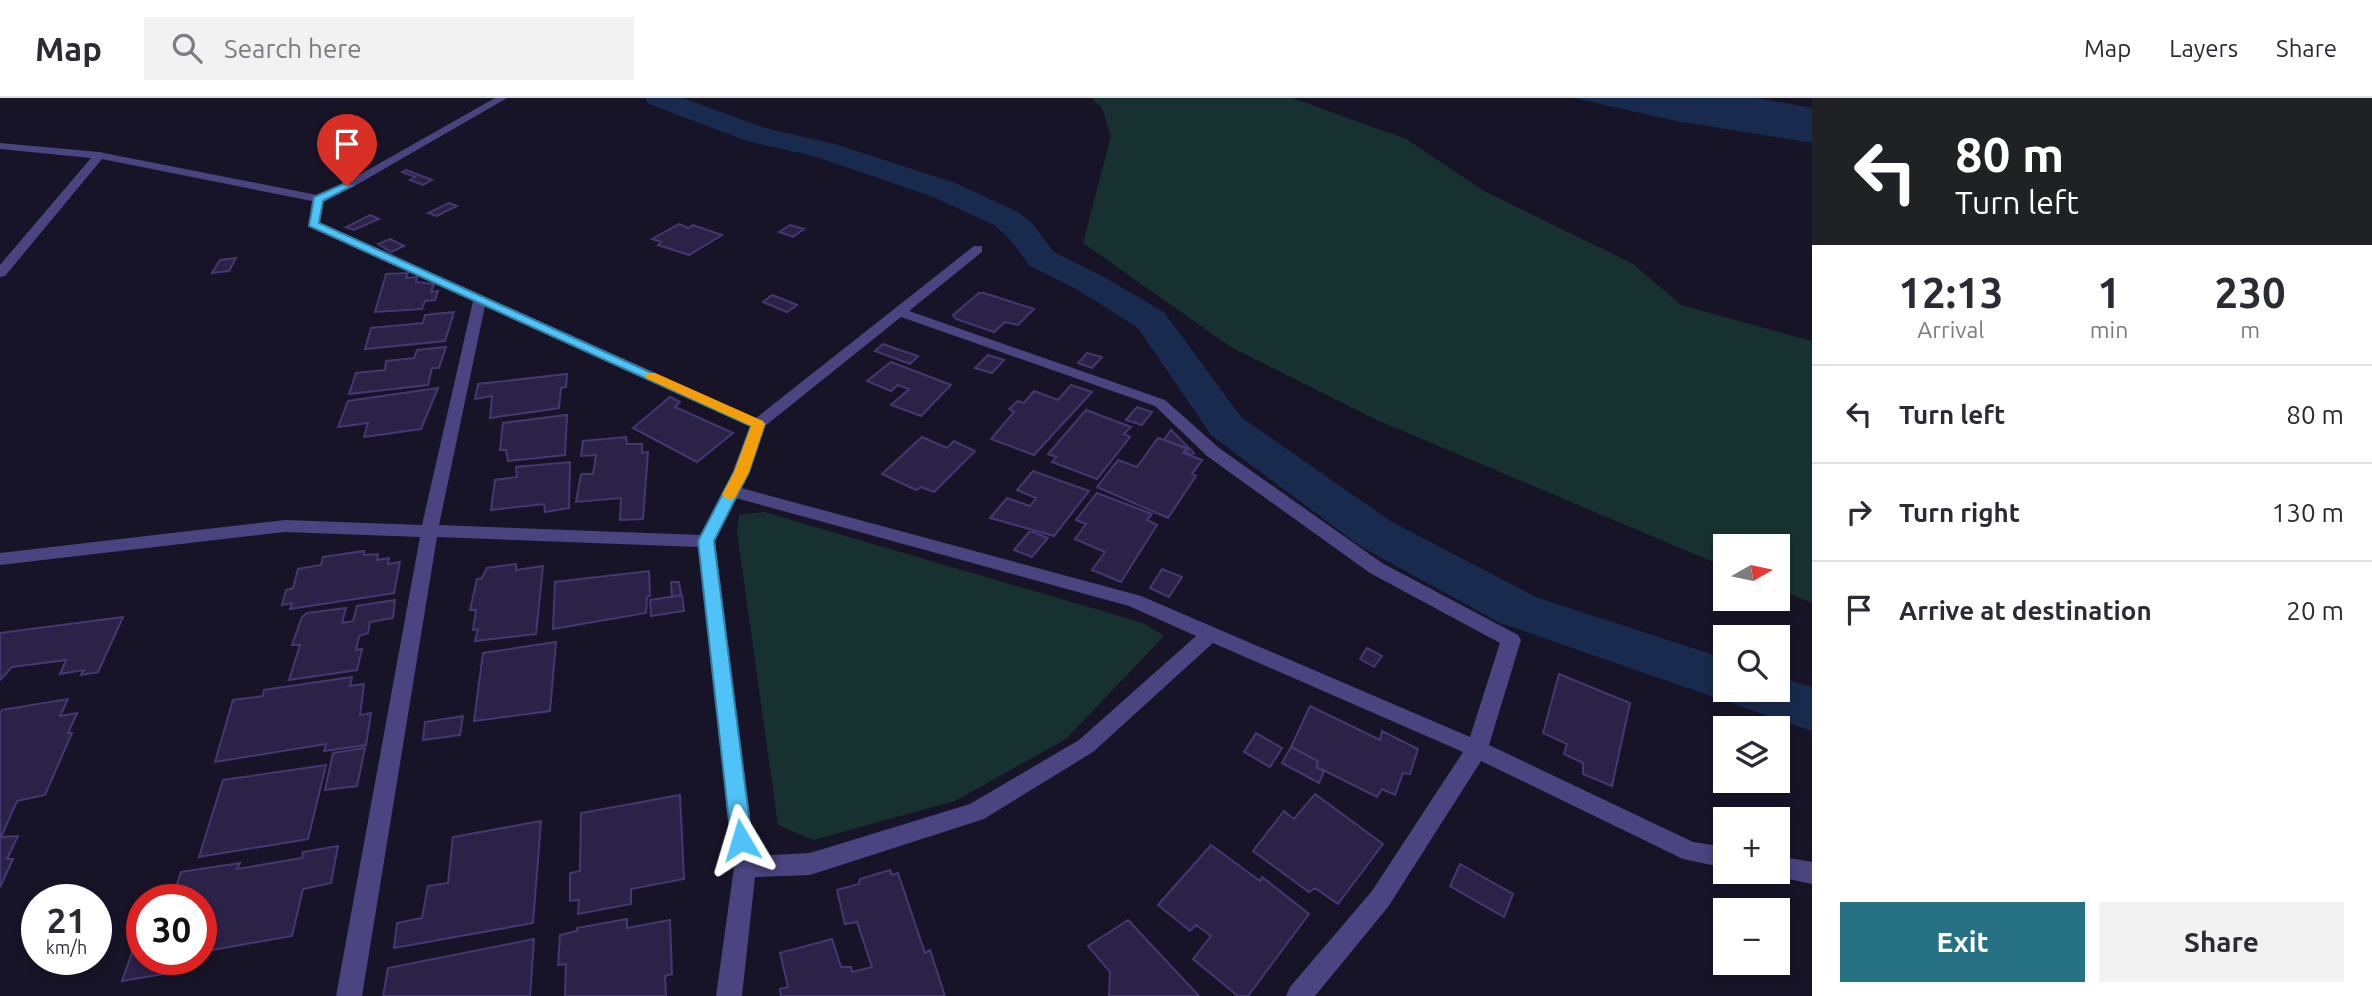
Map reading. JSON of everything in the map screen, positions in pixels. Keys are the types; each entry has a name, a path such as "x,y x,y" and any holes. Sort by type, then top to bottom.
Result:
{"street":[{"path":"0,146 99,155 318,199 347,186 502,98"},
{"path":"1,269 99,155"},
{"path":"318,199 313,224 758,424"},
{"path":"729,996 745,867 706,541 731,491 758,424 978,249"},
{"path":"349,996 430,529 480,299"},
{"path":"899,312 1160,403 1213,453 1376,568 1511,640 1477,749 1380,898 1299,996"},
{"path":"731,491 1134,601 1477,749 1691,852 1713,856"},
{"path":"0,559 285,526 430,529 620,540 706,541"},
{"path":"745,867 810,864 976,812 1086,746 1210,634"},
{"path":"1790,869 1812,873"}],"green space":[{"path":"1092,98 1292,98 1406,139 1484,191 1633,264 1681,305 1812,341 1812,603 1790,594 1790,534 1713,534 1713,562 1377,420 1231,347 1083,243 1111,136 1102,108"},
{"path":"764,512 1143,623 1164,636 1066,739 955,801 813,840 778,825 737,532 739,515"}],"water":[{"path":"1574,98 1757,98 1812,108 1812,143 1676,121"}],"building":[{"path":"406,170 432,180 423,185 410,180 415,177 402,172"},
{"path":"449,203 457,206 437,216 428,213"},
{"path":"370,215 379,219 354,230 346,227"},
{"path":"679,224 688,228 693,225 722,235 689,255 658,245 661,242 652,239"},
{"path":"790,225 804,229 793,237 779,232"},
{"path":"390,239 404,246 391,252 378,244"},
{"path":"236,258 229,271 212,273 220,260"},
{"path":"408,273 406,278 417,277 416,282 434,284 431,292 438,291 435,300 425,301 422,309 375,312 386,274"},
{"path":"979,293 1034,309 1018,325 1005,322 994,332 956,319 953,315"},
{"path":"772,295 797,305 787,312 763,302"},
{"path":"454,312 445,341 365,349 371,328 423,323 425,315"},
{"path":"883,344 918,356 910,364 875,351"},
{"path":"446,347 439,368 432,368 428,385 349,394 356,373 385,370 386,361 414,358 417,350"},
{"path":"1087,353 1102,357 1092,368 1078,363"},
{"path":"988,355 1004,360 992,373 975,368"},
{"path":"891,362 951,385 921,416 891,405 909,389 898,385 891,391 867,381"},
{"path":"567,374 566,387 561,388 559,408 490,418 492,396 475,399 478,384"},
{"path":"1071,385 1092,392 1034,455 991,439 1014,412 1009,409 1018,401 1024,403 1034,391 1058,400"},
{"path":"438,388 421,429 364,437 368,423 338,427 348,401"},
{"path":"670,397 680,402 675,407 733,433 697,462 633,428"},
{"path":"1137,407 1152,412 1142,425 1126,420"},
{"path":"1086,410 1131,427 1124,434 1130,437 1097,479 1052,462 1056,457 1048,454"},
{"path":"567,415 565,455 508,461 506,450 500,450 503,423"},
{"path":"1171,430 1194,453 1192,455 1185,452 1188,449 1164,440"},
{"path":"626,437 627,444 642,444 642,453 648,452 643,519 620,520 621,498 576,502 581,474 593,474 596,455 581,456 583,441"},
{"path":"922,437 947,448 954,441 975,451 934,492 921,487 916,490 882,474"},
{"path":"1158,438 1187,448 1183,453 1202,460 1192,474 1196,476 1168,518 1097,487 1118,460 1137,467"},
{"path":"570,462 569,508 545,512 544,504 491,510 495,480 517,477 516,467"},
{"path":"1033,471 1089,491 1054,536 990,518 1007,498 1030,506 1036,498 1017,490"},
{"path":"1097,493 1152,514 1147,520 1157,525 1121,582 1092,570 1105,552 1075,539 1086,524 1076,520"},
{"path":"1030,531 1048,538 1032,557 1014,550"},
{"path":"364,551 364,555 378,554 377,560 389,558 388,564 400,562 394,593 290,609 292,603 282,605 286,590 293,588 298,569 321,565 323,557"},
{"path":"516,564 516,570 543,566 536,634 475,641 478,629 473,630 476,610 470,610 477,579 482,578 487,568"},
{"path":"1162,569 1182,577 1169,597 1150,588"},
{"path":"649,571 650,596 647,597 646,613 553,629 555,582"},
{"path":"671,582 679,582 681,595 672,597"},
{"path":"682,595 684,611 651,616 650,600"},
{"path":"395,600 393,618 370,622 368,633 359,636 356,650 362,649 357,670 289,680 300,645 292,645 302,617 307,613 346,608 342,623 353,621 357,606"},
{"path":"123,617 98,672 81,675 84,670 60,674 66,660 12,667 0,680 0,633"},
{"path":"556,642 550,711 474,721 483,653"},
{"path":"1367,648 1382,656 1374,667 1360,659"},
{"path":"1559,674 1630,703 1612,786 1583,774 1583,763 1564,754 1567,744 1543,733"},
{"path":"352,677 350,686 364,684 360,715 371,713 366,745 324,751 326,744 215,762 233,700 263,696 264,690"},
{"path":"68,699 60,716 77,713 68,733 72,733 45,795 17,801 1,837 18,836 7,859 13,859 0,887 0,713 2,710"},
{"path":"1310,706 1380,740 1382,731 1418,749 1410,774 1403,773 1395,795 1382,789 1377,797 1317,767 1318,761 1291,747"},
{"path":"463,716 460,735 423,740 425,722"},
{"path":"1256,733 1282,748 1270,767 1244,752"},
{"path":"1291,747 1318,761 1316,767 1324,771 1319,783 1282,763"},
{"path":"365,748 357,786 325,790 333,753"},
{"path":"326,765 308,839 199,857 223,780"},
{"path":"1315,794 1383,844 1338,904 1315,888 1309,892 1253,851 1284,811 1294,819"},
{"path":"680,795 684,879 631,889 631,904 578,914 579,900 570,901 570,873 580,871 581,813"},
{"path":"541,821 533,923 394,948 397,923 422,918 428,886 448,883 453,837"},
{"path":"1211,845 1260,881 1262,877 1309,914 1248,996 1238,996 1193,959 1211,936 1196,925 1190,931 1158,905"},
{"path":"338,846 331,883 303,889 292,936 217,949 217,884 177,884 181,872 240,863 237,869 302,858 303,852"},
{"path":"1460,864 1513,894 1504,917 1450,886"},
{"path":"890,870 892,875 898,873 925,953 930,950 945,996 781,996 780,989 788,987 780,953 832,939 841,967 851,967 852,972 872,967 857,922 845,924 837,890 859,884 860,879"},
{"path":"627,919 627,928 670,920 672,974 665,976 666,996 565,996 566,964 558,965 560,935 577,931 577,928"},
{"path":"1128,920 1199,996 1109,996 1110,972 1088,946"},
{"path":"534,939 530,996 383,996 388,968"},
{"path":"126,970 126,975 157,975 122,981"}],"waterway":[{"path":"658,98 757,135 825,150 944,190 1005,218 1019,229 1042,259 1090,283 1151,320 1226,426 1376,534 1518,610 1713,677"},
{"path":"1789,702 1812,709"}],"slow traffic":[{"path":"650,376 758,424 741,472 729,495"}],"route":[{"path":"347,186 318,199 313,224 758,424 741,472 706,541 741,840"}]}
